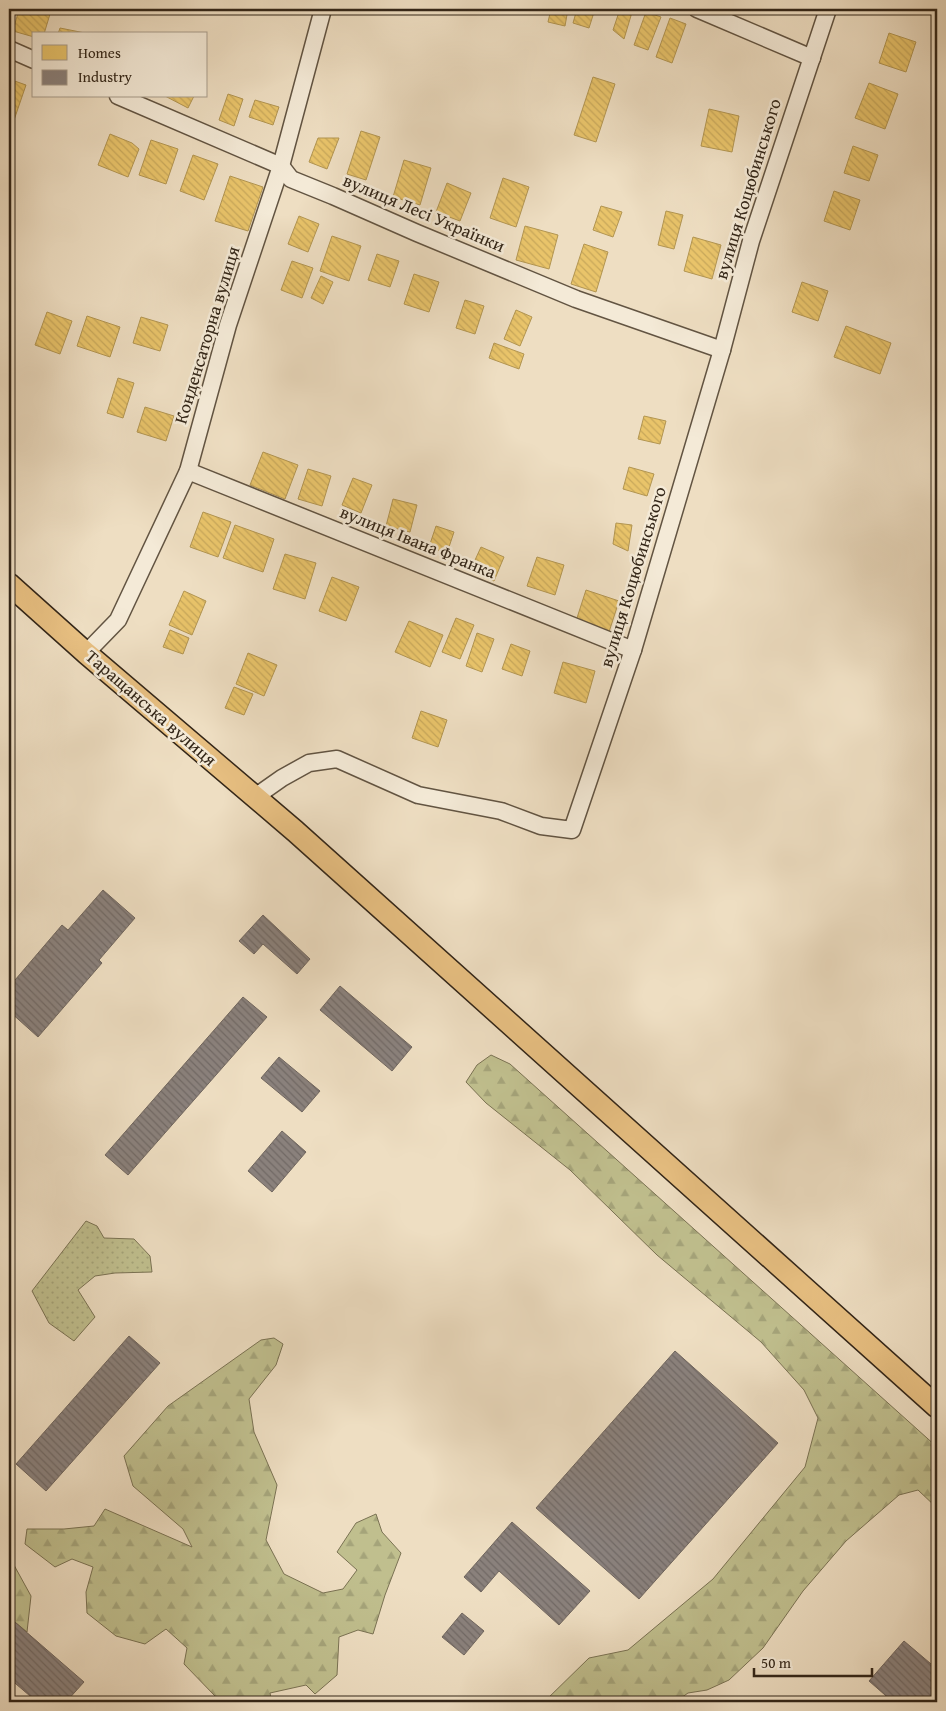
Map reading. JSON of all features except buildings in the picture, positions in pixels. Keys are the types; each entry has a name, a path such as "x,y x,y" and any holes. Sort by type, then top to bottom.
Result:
{"main road":[{"name":"Таращанська вулиця","path":"9,584 295,831 937,1407"}],"street":[{"name":"Конденсаторна вулиця","path":"86,652 118,620 188,471 228,325 281,166 323,9"},
{"path":"697,9 812,58"},
{"name":"вулиця Коцюбинського","path":"254,797 309,763 337,759 418,795 501,811 540,826 572,830 633,650 722,350 751,241 828,9"},
{"path":"9,49 32,59"},
{"name":"вулиця Лесі Українки","path":"123,98 281,166 291,179 426,237 576,299 722,350"},
{"name":"вулиця Івана Франка","path":"188,471 633,650"}],"green space":[{"path":"491,1055 510,1064 937,1447 937,1508 918,1490 899,1495 846,1541 803,1591 763,1648 729,1680 707,1690 688,1693 675,1702 544,1702 589,1658 628,1650 713,1579 805,1467 818,1418 804,1390 761,1342 657,1255 570,1170 486,1103 466,1082 477,1065"},
{"path":"86,1221 97,1226 104,1238 134,1239 150,1256 152,1272 115,1273 95,1276 78,1290 95,1317 74,1341 49,1323 32,1291"},
{"path":"274,1338 283,1344 276,1365 249,1399 254,1432 277,1485 266,1540 284,1574 323,1593 343,1589 357,1570 337,1552 356,1523 376,1514 382,1532 401,1553 373,1634 358,1630 339,1637 337,1675 315,1694 306,1685 270,1693 272,1702 218,1702 215,1696 184,1664 187,1648 166,1629 145,1644 116,1636 87,1613 86,1592 93,1567 72,1559 55,1567 25,1544 27,1529 64,1529 94,1526 105,1509 192,1547 183,1529 133,1486 124,1456 168,1406 261,1340"},
{"path":"9,1556 31,1596 27,1632 9,1617"}]}
